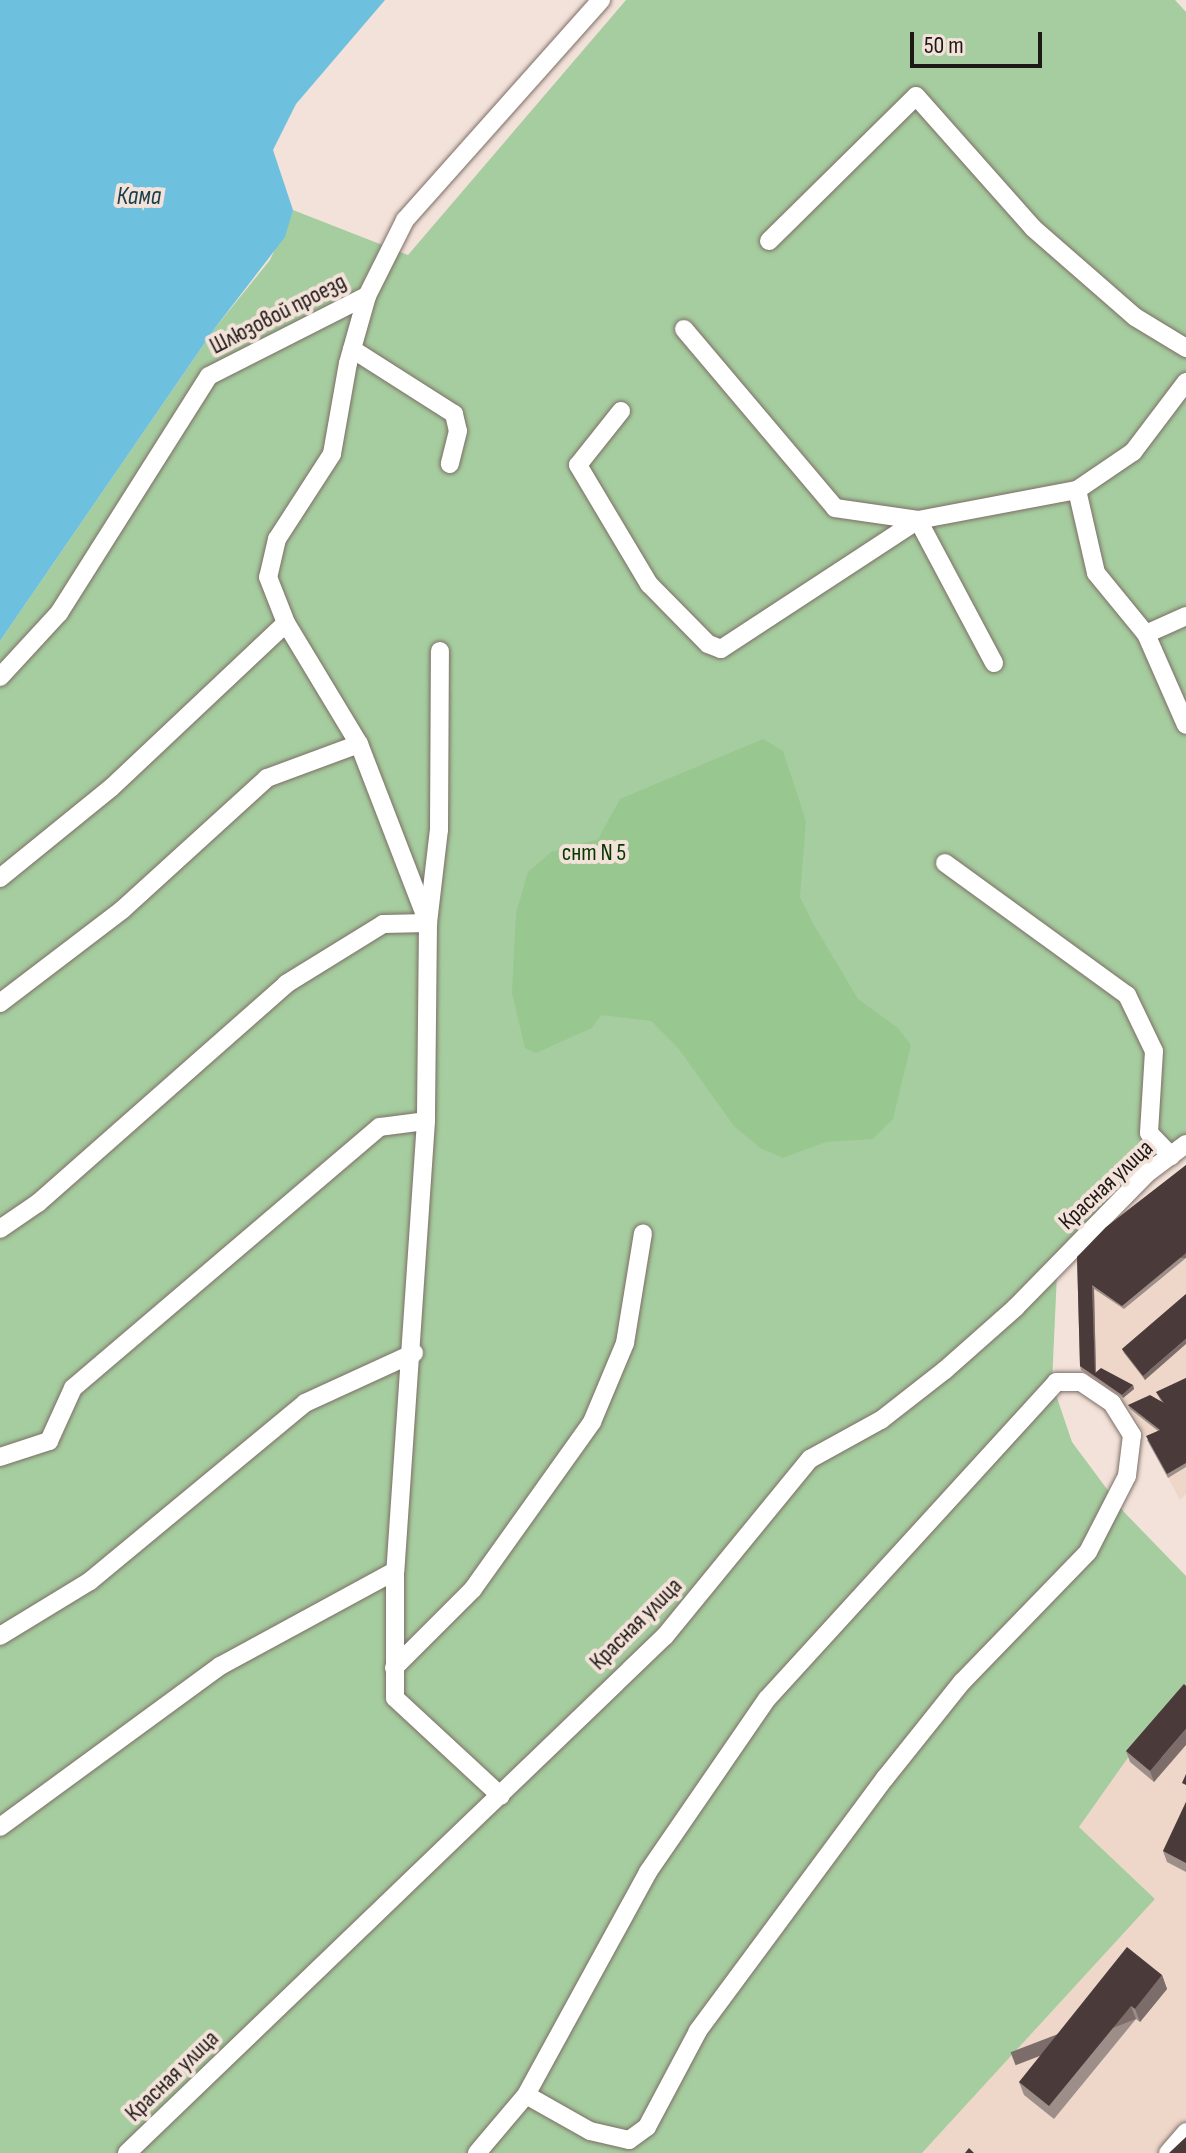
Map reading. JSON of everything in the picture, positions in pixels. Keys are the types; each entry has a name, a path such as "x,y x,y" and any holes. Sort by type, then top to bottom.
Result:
{"street":[{"name":"Шлюзовой проезд","path":"0,677 59,613 209,376 367,296 405,220 601,0"},
{"path":"769,241 916,96 1033,228 1135,317 1186,348"},
{"path":"367,296 352,349 332,454 277,539 268,577 286,623 359,744 428,923"},
{"path":"684,329 835,508 918,520 1077,490 1133,452 1186,382"},
{"path":"352,349 454,414 458,431 450,464"},
{"path":"621,411 578,465 649,584 708,644 721,649 918,520"},
{"path":"1077,490 1096,573 1146,634 1186,725"},
{"path":"918,520 994,663"},
{"path":"1146,634 1186,616"},
{"path":"0,878 112,787 286,623"},
{"path":"440,651 439,830 428,923 426,1121 414,1353 395,1571 395,1698 501,1796"},
{"path":"0,1003 122,910 267,778 359,744"},
{"path":"945,863 1127,995 1154,1051 1149,1133 1179,1150"},
{"path":"0,1229 38,1203 286,984 383,924 428,923"},
{"path":"0,1457 49,1441 73,1388 380,1127 426,1121"},
{"name":"Красная улица","path":"127,2153 501,1796 579,1713 665,1636 810,1459 881,1420 945,1370 1015,1308 1146,1174 1179,1150"},
{"path":"394,1668 473,1589 592,1422 625,1343 643,1233"},
{"path":"0,1636 90,1581 305,1403 414,1353"},
{"path":"477,2153 526,2095 648,1872 767,1699 1056,1382 1081,1382 1112,1403 1132,1435 1127,1476 1088,1552 962,1682 885,1778 698,2031 647,2127 629,2140 590,2131 526,2095"},
{"path":"0,1827 220,1666 395,1571"},
{"path":"1168,2153 1186,2132"}],"shaded area":[{"path":"1186,1169 1186,1494 1180,1500 1132,1411 1081,1373 1078,1253"},
{"path":"1186,1694 1186,2153 922,2153 1155,1899 1079,1827 1144,1735"}],"green space":[{"name":"снт N 5","path":"626,0 1175,0 1186,12 1186,1144 1058,1252 1052,1383 1072,1442 1124,1512 1186,1576 1186,1694 1144,1735 1079,1827 1155,1899 922,2153 0,2153 0,641 215,328 270,260 293,210 408,255"},
{"path":"763,739 783,751 806,821 800,897 858,999 898,1028 911,1045 893,1119 873,1139 826,1142 783,1158 760,1148 734,1126 678,1048 651,1021 601,1015 592,1028 536,1053 525,1048 512,993 516,913 528,872 551,852 598,839 620,799"}],"water":[{"name":"Кама","path":"0,0 385,0 296,104 273,150 293,210 285,237 215,328 0,641"}],"building":[{"path":"1186,1165 1186,1253 1122,1306 1092,1285 1095,1373 1101,1368 1133,1385 1122,1395 1080,1366 1077,1257 1106,1227"},
{"path":"1186,1294 1186,1339 1143,1376 1122,1349"},
{"path":"1186,1378 1186,1463 1167,1474 1146,1436 1160,1430 1128,1405 1150,1395 1164,1403 1156,1392"},
{"path":"1184,1684 1186,1729 1150,1771 1126,1751"},
{"path":"1186,1802 1186,1863 1163,1851"},
{"path":"1127,1947 1162,1975 1135,2009 1131,2006 1049,2106 1019,2082"},
{"path":"1186,2137 1186,2153 1169,2153"}]}
